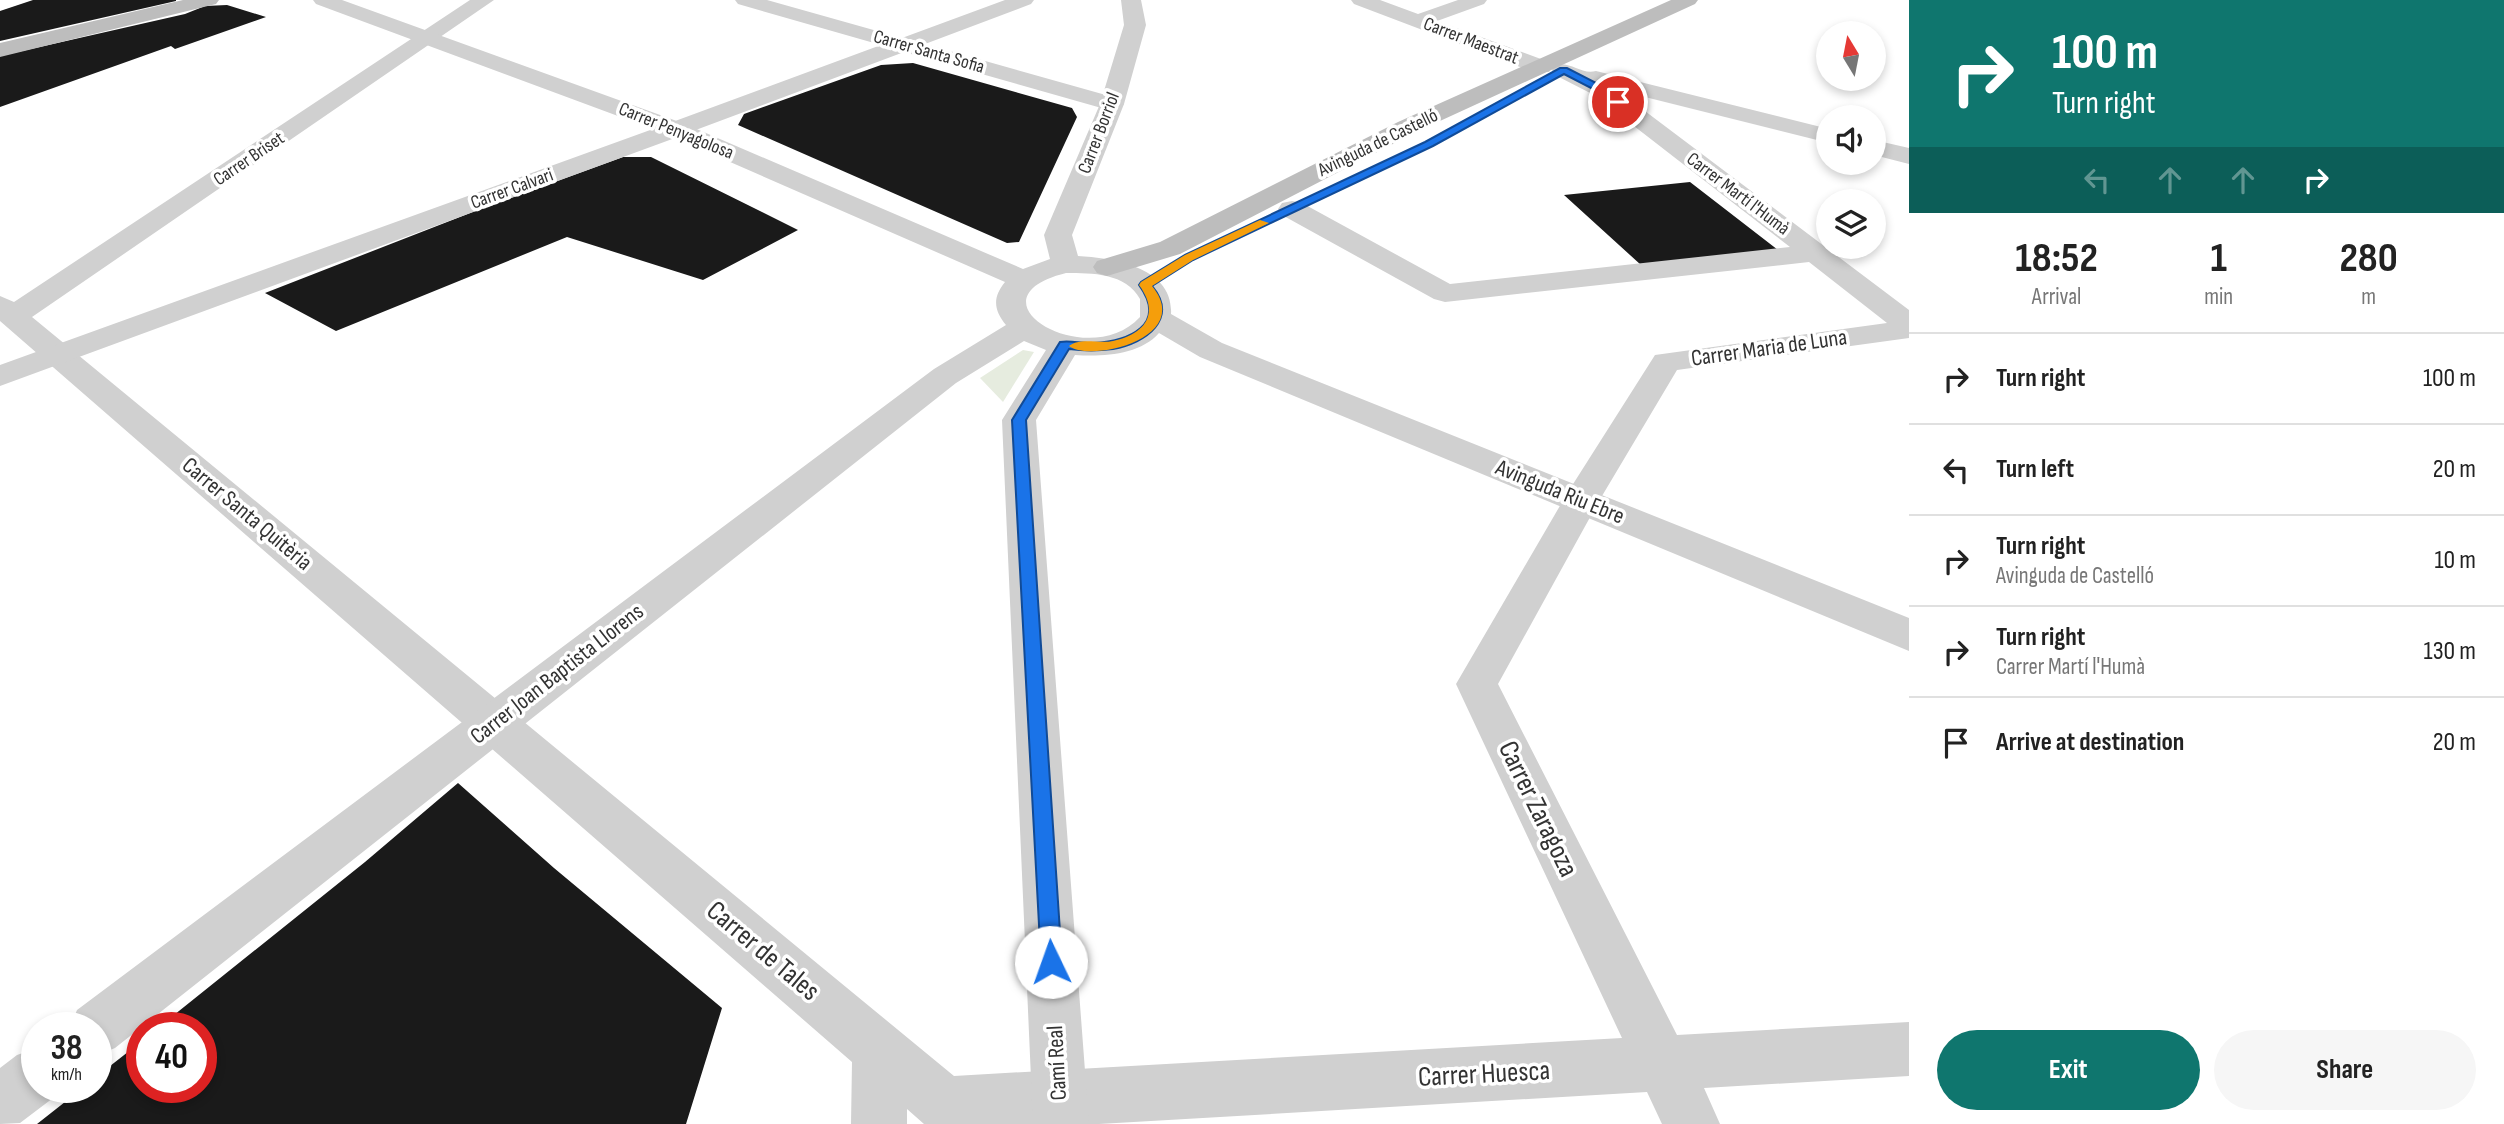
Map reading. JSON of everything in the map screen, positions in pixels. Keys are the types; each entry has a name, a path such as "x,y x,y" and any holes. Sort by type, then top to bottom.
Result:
{"main road":[{"path":"0,50 209,0"},
{"name":"Avinguda de Castelló","path":"1441,137 1552,69 1688,0"},
{"name":"Avinguda de Castelló","path":"1107,267 1170,248 1407,127 1714,0"},
{"name":"Avinguda de Castelló","path":"1145,285 1189,258 1379,168"}],"street":[{"name":"Carrer Penyagolosa","path":"323,0 676,129 1022,279"},
{"name":"Carrer Briset","path":"7,310 429,39 484,0"},
{"name":"Carrer Santa Sofia","path":"745,0 1112,104"},
{"name":"Carrer Calvari","path":"0,376 1024,0"},
{"name":"Carrer Borriol","path":"1066,264 1058,235 1112,104 1135,25 1131,0"},
{"name":"Carrer Maestrat","path":"1361,0 1552,69"},
{"path":"1418,21 1477,0"},
{"path":"1552,69 1816,133"},
{"name":"Carrer Martí l'Humà","path":"1552,69 1602,90 1909,327"},
{"path":"1886,150 1909,156"},
{"path":"1292,209 1445,293 1815,253"},
{"path":"1066,264 1107,267 1128,274 1145,285 1157,306 1144,328 1114,345 1065,345 1042,338 1024,327 1014,315 1010,303 1013,290 1022,279 1049,267 1066,264"},
{"name":"Carrer Santa Quitèria","path":"7,310 494,722"},
{"name":"Carrer Joan Baptista Llorens","path":"112,1017 945,376 1024,327"},
{"name":"Carrer Maria de Luna","path":"1581,501 1666,362 1909,327"},
{"name":"Avinguda Riu Ebre","path":"1144,328 1211,350 1909,635"},
{"name":"Camí Real","path":"1060,1111 1019,420 1065,345"},
{"name":"Carrer Zaragoza","path":"1581,501 1477,684 1692,1124"},
{"name":"Carrer de Tales","path":"494,722 880,1050 938,1114 1060,1111"},
{"name":"Carrer Huesca","path":"1060,1111 1662,1064 1909,1049"},
{"path":"879,1124 880,1050"},
{"path":"0,1103 21,1087"}],"shaded area":[{"path":"1023,350 1034,352 1003,402 980,378"}],"building":[{"path":"33,0 176,1 0,41 0,11"},
{"path":"227,5 266,17 175,49 171,46 0,107 0,56 185,14 205,6"},
{"path":"913,63 1072,108 1077,117 1019,242 1007,243 738,125 744,114 881,65"},
{"path":"623,157 651,157 798,230 703,280 567,237 336,331 265,293 483,208"},
{"path":"1690,182 1778,250 1641,265 1564,195"},
{"path":"458,783 554,868 722,1008 686,1124 37,1124 64,1103 112,1103 112,1064 126,1054 126,1103 217,1103 217,1012 178,1012 365,862"}],"slow traffic":[{"path":"1075,346 1114,345 1134,338 1147,329 1155,317 1157,306 1145,285 1189,258 1264,223"}],"route":[{"path":"1051,962 1019,420 1065,345 1114,345 1134,338 1147,329 1155,317 1157,306 1145,285 1189,258 1429,144 1563,70 1602,90 1618,102"}]}
